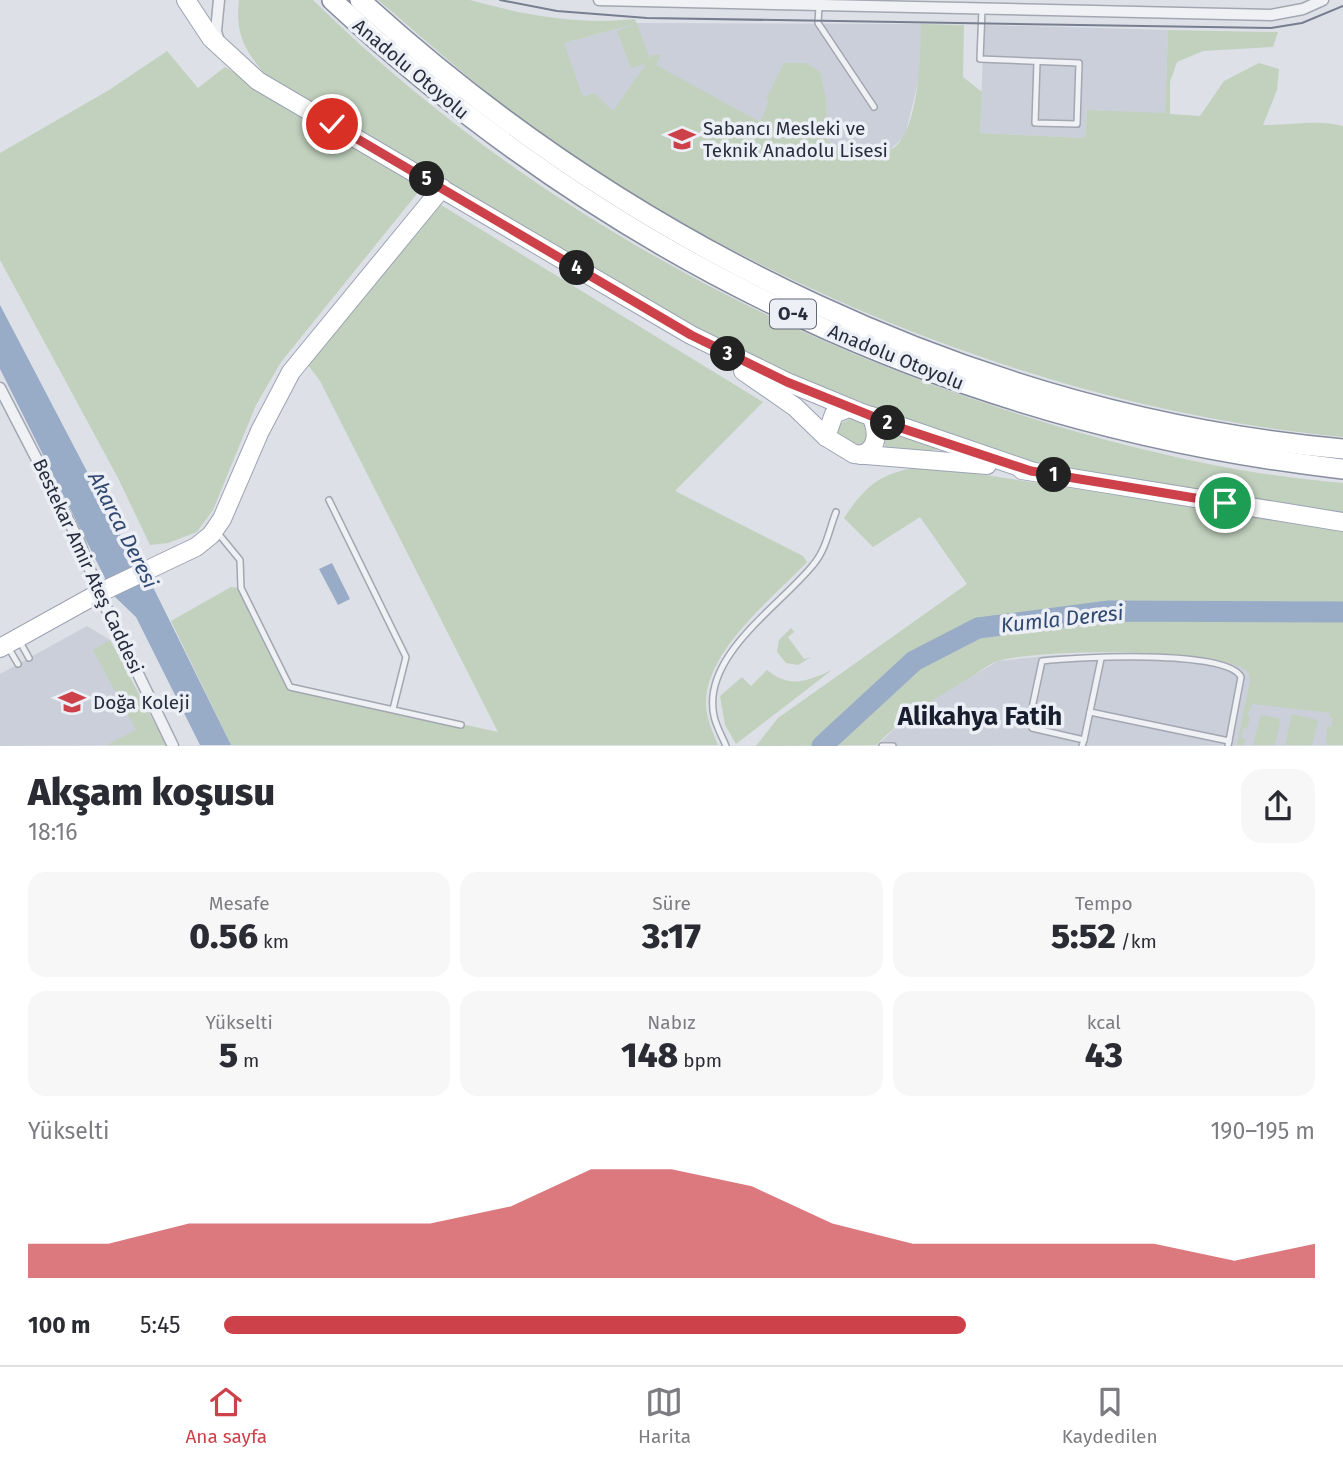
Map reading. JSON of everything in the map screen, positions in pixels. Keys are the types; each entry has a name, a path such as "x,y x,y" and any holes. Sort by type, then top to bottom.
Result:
{"highway":[{"name":"Anadolu Otoyolu","path":"332,0 471,119 615,220 688,262 824,328 942,376 1074,419 1240,456 1343,469"},
{"name":"Anadolu Otoyolu","path":"360,0 466,90 555,156 669,228 798,295 953,359 1081,400 1197,427 1343,449"}],"main road":[{"path":"191,2 221,48 258,81 691,335 774,391 839,447 861,455 942,460 1031,471 1343,522"},
{"path":"8,643 104,591 196,547 215,530 290,372 442,188"},
{"path":"691,335 849,408 1031,471"},
{"path":"826,437 834,414 849,408"},
{"path":"861,455 872,448 876,438 871,416"}],"street":[{"path":"219,0 216,31 221,48"},
{"path":"599,0 1271,15 1303,9 1324,0"},
{"name":"Bestekar Amir Ateş Caddesi","path":"0,388 104,591 173,746"}],"lane":[{"path":"819,6 818,23 874,107"},
{"path":"982,9 980,59 1079,63 1077,124 1035,123 1037,62"},
{"path":"329,500 406,657 393,709"},
{"path":"726,746 714,716 715,685 719,669 732,651 813,566 826,543 836,512"},
{"path":"215,530 240,560 241,588 290,687 461,725"},
{"path":"8,643 29,658"},
{"path":"8,643 18,664"},
{"path":"1090,712 1228,743 1241,677 1232,667 1185,658 1101,659 1042,661 1029,722 1032,728 1083,743 1101,659"},
{"path":"882,746 893,746"}],"shaded area":[{"name":"Sabancı Mesleki ve Teknik Anadolu Lisesi","path":"638,23 921,24 921,69 905,136 889,151 844,154 828,141 826,98 729,214 538,98 564,43"},
{"path":"984,25 1168,30 1165,114 1087,110 1085,138 980,133"},
{"name":"Doğa Koleji","path":"87,626 110,640 158,730 129,745 0,746 0,674"},
{"path":"1343,654 1343,745 876,746 918,708 998,661 1055,655"}],"green space":[{"path":"239,0 313,0 392,73 476,139 563,201 654,256 749,306 846,351 946,390 1047,423 1120,443 1231,468 1343,483 1343,512 1010,459 919,428 867,404 741,356 267,77 243,42 238,13"},
{"path":"378,0 470,0 510,10 572,20 635,19 650,59 652,55 661,55 656,65 760,122 769,101 766,99 784,63 806,63 820,72 826,98 828,141 844,154 888,151 898,144 906,131 919,74 921,24 964,25 963,77 982,92 980,133 1085,138 1087,110 1165,113 1168,30 1278,32 1273,47 1203,51 1177,62 1170,82 1170,114 1200,116 1224,81 1259,63 1279,69 1277,90 1263,125 1313,123 1343,126 1343,437 1235,423 1125,400 1016,368 908,330 802,284 701,233 605,176 515,114","holes":["635,24 617,31 631,68 646,64 613,111 594,93 583,97 564,43"]},
{"path":"167,51 198,88 225,67 424,185 281,362 256,405 213,510 197,532 168,543 150,545 118,478 0,260 0,153 109,90"},
{"path":"441,205 763,402 675,491 803,556 807,562 745,624 719,661 710,680 706,699 708,717 718,745 231,745 171,621 231,587 241,588 290,687 498,732 320,381 308,365"},
{"path":"852,418 866,424 868,437 866,443 859,447 836,434 839,424"},
{"path":"888,430 942,450 886,450 884,441"},
{"path":"926,466 1343,530 1343,745 1326,745 1327,726 1331,727 1333,718 1329,717 1330,713 1253,704 1247,715 1250,716 1247,729 1243,728 1241,738 1245,739 1244,745 1237,745 1250,681 1249,673 1233,664 1169,654 1087,652 1018,657 995,662 921,708 876,745 756,746 778,718 967,584 920,517 873,547 844,518 869,487 878,481 898,472"},
{"path":"791,628 794,632 788,637 804,659 811,657 798,665 786,663 777,652 779,640"},
{"path":"110,640 165,745 107,745 136,730 93,650"},
{"path":"767,670 783,680 799,681 832,670 736,744 725,725 720,696 742,677 751,686"},
{"path":"1292,714 1318,720 1312,745 1285,745"},
{"path":"1261,715 1281,719 1275,745 1253,745"}],"water":[{"path":"0,305 126,546 149,579 231,745 200,745 136,617 114,596 0,369"},
{"path":"332,563 350,599 338,605 319,569"}],"waterway":[{"name":"Kumla Deresi","path":"822,746 914,661 978,628 1109,611 1343,612"}],"tram line":[{"path":"500,0 557,11 647,18 1271,28 1302,23 1343,6"}],"place":[{"name":"Sabancı Mesleki ve Teknik Anadolu Lisesi","path":"682,139"},
{"name":"Doğa Koleji","path":"72,702"}],"district":[{"name":"Alikahya Fatih","path":"980,716"}],"route":[{"path":"332,124 691,335 787,382 904,429 1031,471 1225,503"}],"water label":[{"name":"Akarca Deresi","path":"123,530"}]}
